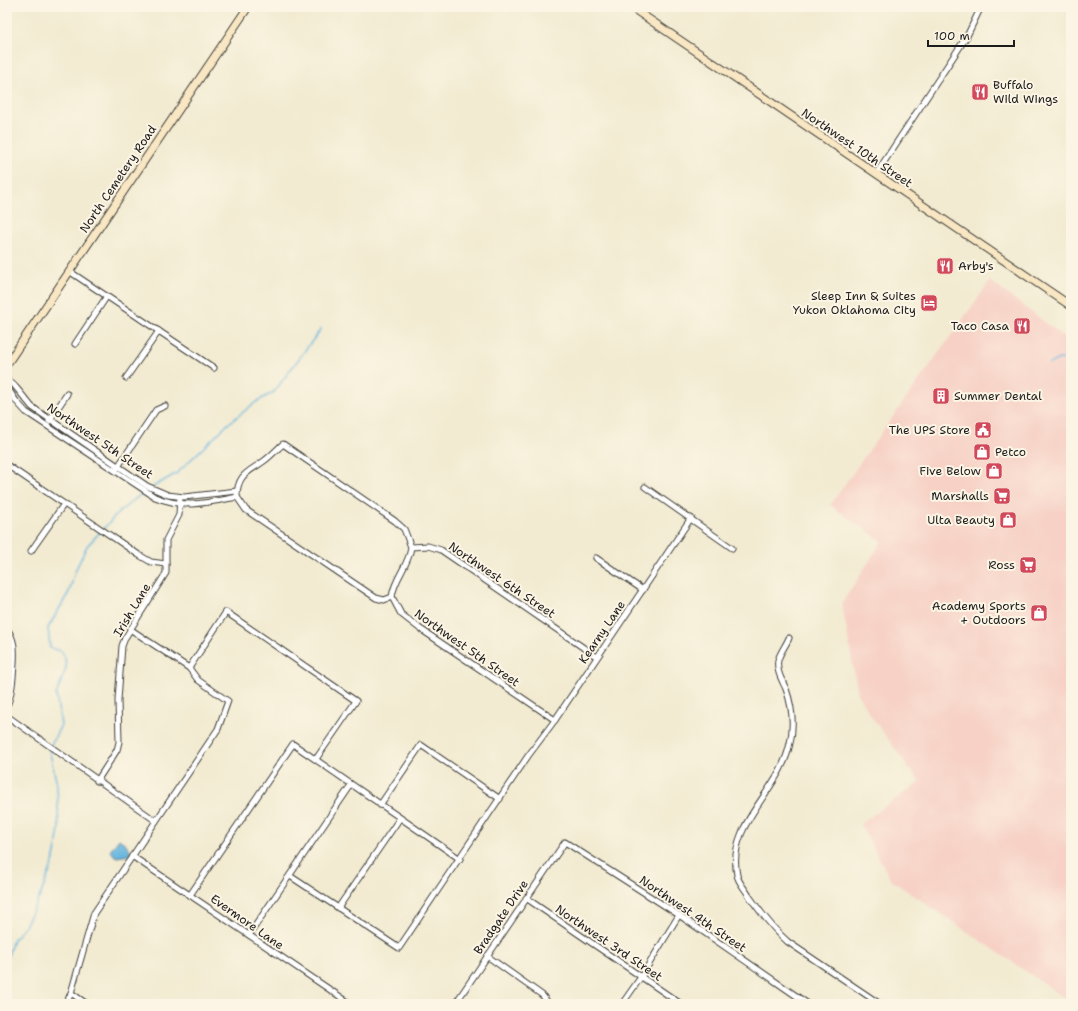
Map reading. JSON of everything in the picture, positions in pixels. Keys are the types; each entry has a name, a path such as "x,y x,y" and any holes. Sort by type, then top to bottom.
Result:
{"main road":[{"name":"North Cemetery Road","path":"7,364 248,7"},
{"name":"Northwest 10th Street","path":"631,7 1071,306"}],"street":[{"path":"876,174 967,36 981,7"},
{"path":"70,271 214,368"},
{"path":"75,344 107,296"},
{"path":"126,378 159,331"},
{"name":"Northwest 5th Street","path":"7,380 14,385 32,407 147,486 168,495 202,496 237,494"},
{"name":"Northwest 5th Street","path":"7,387 16,401 26,412 114,472 155,497 171,503 196,505 237,494"},
{"path":"46,425 67,394"},
{"path":"114,472 156,410 165,406"},
{"path":"283,444 395,521 404,529 411,547 407,563 394,586 392,598 384,600 376,598 246,510 237,494 242,479 248,470 264,461 283,444"},
{"path":"7,465 150,562 166,564"},
{"path":"645,487 692,518 732,548"},
{"name":"Irish Lane","path":"97,781 117,750 119,742 118,700 122,646 130,629 166,573 166,540 179,515 180,496"},
{"path":"31,551 64,504"},
{"name":"Kearny Lane","path":"338,908 399,948 528,756 555,720 692,518"},
{"name":"Northwest 6th Street","path":"411,547 428,546 441,550 597,657"},
{"path":"596,558 643,590"},
{"name":"Northwest 5th Street","path":"392,598 401,614 419,628 555,720"},
{"path":"189,668 226,612 356,701 316,759"},
{"path":"7,629 11,635 14,648 10,697 7,705"},
{"path":"66,1004 71,993 94,913 218,729 228,701 198,680 189,668 130,629"},
{"path":"789,638 778,661 779,674 786,689 791,708 792,724 790,743 784,763 776,779 740,833 736,854 737,876 775,931 795,947 880,1004"},
{"path":"7,716 97,781 156,821"},
{"path":"190,895 293,744 460,859"},
{"path":"380,805 420,745 500,799"},
{"path":"249,935 351,785"},
{"path":"290,876 338,908 400,818"},
{"name":"Bradgate Drive","path":"455,1004 565,842"},
{"name":"Northwest 4th Street","path":"565,842 679,915 808,1004"},
{"name":"Evermore Lane","path":"132,856 351,1004"},
{"name":"Northwest 3rd Street","path":"526,898 681,1004"},
{"path":"622,1004 641,977 679,915"},
{"path":"487,956 542,996 549,1004"},
{"path":"71,993 87,1004"}],"shaded area":[{"path":"990,281 1071,342 1071,1002 891,880 860,824 920,782 873,719 858,695 842,603 882,541 830,505"}],"water":[{"path":"119,839 126,844 130,850 130,855 117,857 110,851"}],"waterway":[{"path":"153,487 177,473 228,424 256,402 274,392 321,329"},
{"path":"1049,364 1059,359 1071,360"},
{"path":"7,958 13,940 25,926 40,896 53,863 59,829 57,785 49,749 61,725 56,695 66,668 65,657 61,651 50,648 48,628 69,592 76,569 87,546 119,512 144,492"}],"place":[{"name":"Buffalo Wild Wings","path":"980,92"},
{"name":"Arby's","path":"945,266"},
{"name":"Sleep Inn & Suites Yukon Oklahoma City","path":"929,303"},
{"name":"Taco Casa","path":"1022,326"},
{"name":"Summer Dental","path":"941,396"},
{"name":"The UPS Store","path":"983,430"},
{"name":"Petco","path":"982,452"},
{"name":"Five Below","path":"994,471"},
{"name":"Marshalls","path":"1002,496"},
{"name":"Ulta Beauty","path":"1008,520"},
{"name":"Ross","path":"1028,565"},
{"name":"Academy Sports + Outdoors","path":"1039,613"}]}
